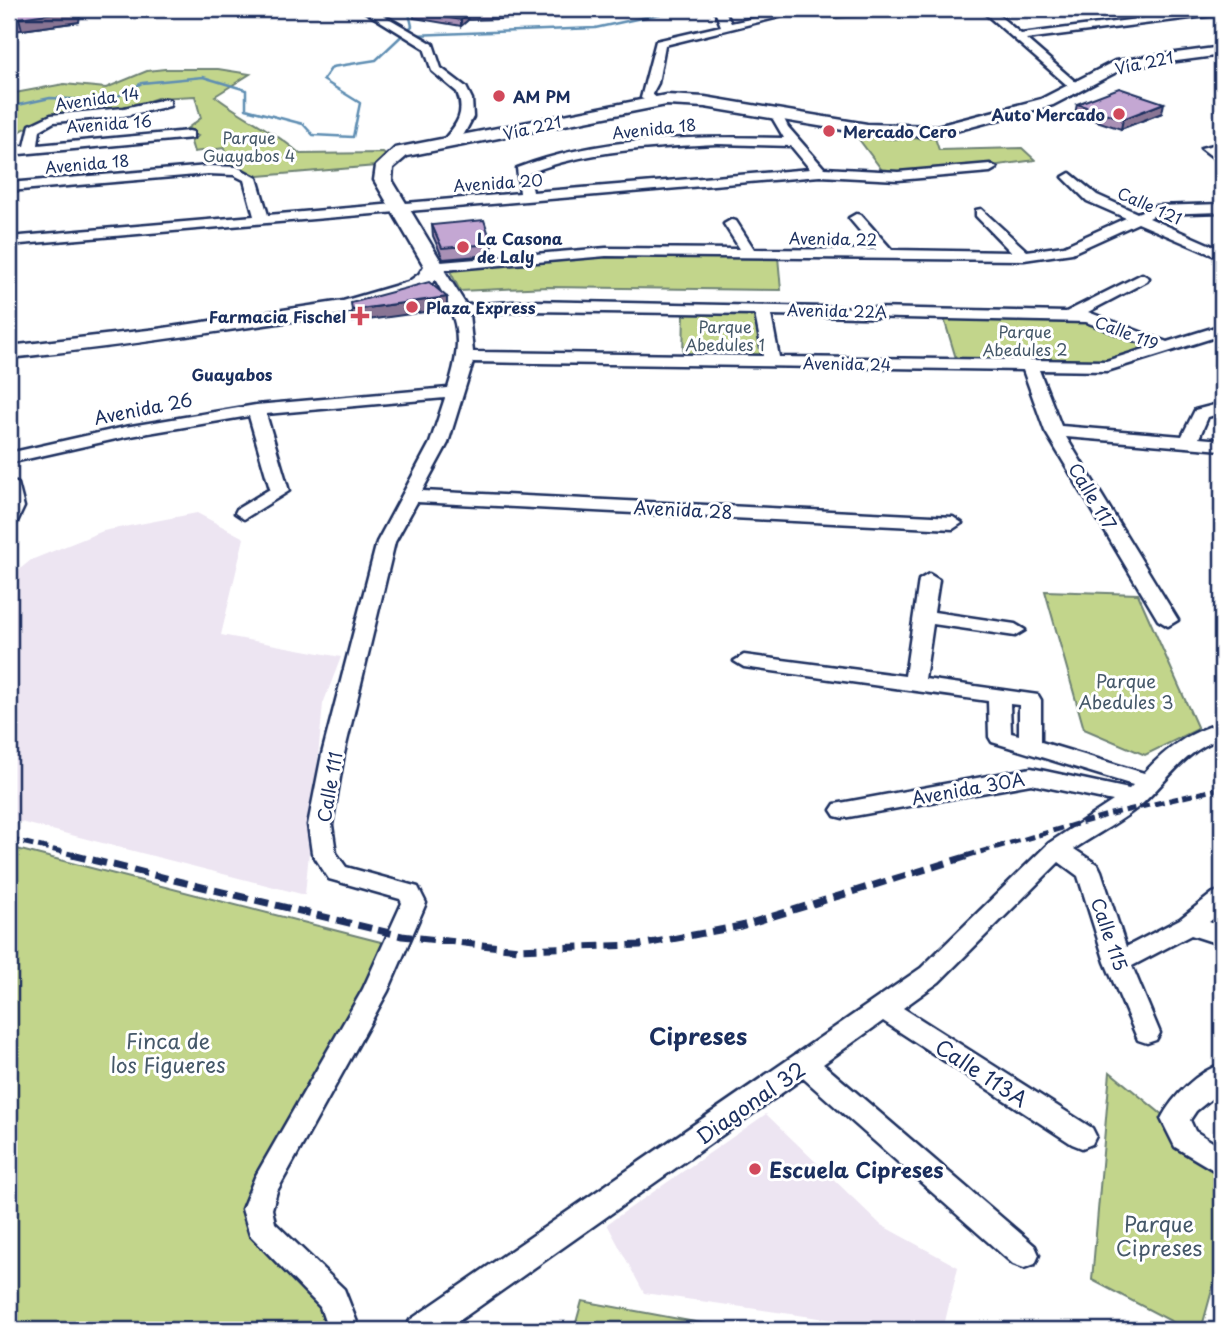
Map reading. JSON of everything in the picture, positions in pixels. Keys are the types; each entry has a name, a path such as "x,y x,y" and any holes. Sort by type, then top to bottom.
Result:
{"main road":[{"name":"Vía 221","path":"434,266 383,180 385,166 401,152 654,101 705,102 877,130 937,131 1047,102 1120,64 1222,51"},
{"path":"460,131 493,135"},
{"path":"9,352 320,311 383,298 417,285 427,278 434,266"}],"street":[{"path":"366,9 431,49 436,69 462,90 466,99 467,117 460,131 446,144"},
{"path":"719,9 729,28"},
{"path":"985,9 1079,86"},
{"path":"995,9 1079,86"},
{"path":"1025,36 1222,11"},
{"path":"654,101 645,95 650,90 658,64 657,51 660,43 778,16"},
{"name":"Avenida 14","path":"31,147 34,128 51,119 124,112 166,103"},
{"path":"776,114 793,142 820,172"},
{"name":"Avenida 16","path":"9,150 189,135"},
{"name":"Avenida 18","path":"528,198 522,171 550,160 652,143 718,140 793,142"},
{"path":"1222,147 1208,148 1222,160"},
{"name":"Avenida 20","path":"9,241 820,172 898,176 990,167"},
{"name":"Avenida 18","path":"9,187 208,170 237,171 250,178 262,219"},
{"name":"Calle 121","path":"1070,177 1092,198 1222,255"},
{"name":"Avenida 22","path":"434,266 606,252 1024,256 1067,250 1135,218 1166,208 1222,208"},
{"path":"981,213 1024,256"},
{"path":"856,218 889,256"},
{"path":"731,224 750,254"},
{"name":"Calle 111","path":"344,1330 333,1299 264,1233 257,1222 256,1208 265,1186 375,990 415,903 410,893 364,883 338,873 329,864 324,853 320,825 333,754 386,542 439,443 466,357 461,310 434,266"},
{"path":"1070,316 1142,278"},
{"path":"417,285 450,292"},
{"name":"Avenida 22A","path":"461,310 529,306 1088,317"},
{"path":"762,309 772,361"},
{"name":"Calle 119","path":"1088,317 1167,348"},
{"name":"Avenida 24","path":"466,357 1107,366 1222,330"},
{"name":"Calle 117","path":"1030,367 1054,431 1168,620"},
{"name":"Avenida 26","path":"9,458 125,432 256,410 454,392"},
{"path":"1189,441 1201,414 1222,408"},
{"path":"244,513 280,491 256,410"},
{"path":"1054,431 1222,445"},
{"path":"9,484 15,507 9,520"},
{"name":"Avenida 28","path":"413,496 953,523"},
{"path":"915,685 929,580"},
{"path":"924,617 1015,629"},
{"path":"744,661 1030,700 1030,746"},
{"path":"999,697 1000,737 1030,746 1141,790"},
{"name":"Diagonal 32","path":"421,1330 930,975 1057,849 1141,790 1167,761 1199,738 1222,730"},
{"name":"Avenida 30A","path":"843,810 1031,776 1141,790"},
{"name":"Calle 115","path":"1057,849 1089,871 1118,962 1147,1033"},
{"path":"1118,962 1189,925 1222,899"},
{"path":"1189,925 1222,936"},
{"name":"Calle 113A","path":"883,1008 1082,1136"},
{"path":"805,1064 1024,1255"},
{"path":"1222,1075 1186,1103 1175,1119 1185,1139 1222,1163"}],"shaded area":[{"path":"197,513 244,538 221,635 341,657 323,704 305,895 9,819 9,578 31,560 103,531"},
{"name":"Escuela Cipreses","path":"766,1114 881,1225 958,1267 943,1330 904,1330 644,1293 607,1224"}],"green space":[{"path":"797,9 933,9 935,10 835,18"},
{"name":"Parque Guayabos 4","path":"218,69 250,74 215,96 300,154 383,153 389,158 376,166 259,176 228,167 224,148 194,152 191,142 198,136 185,130 201,118 195,96 157,98 129,108 49,116 9,137 9,94 64,84 106,88 147,71"},
{"path":"855,134 891,139 935,138 939,150 1022,148 1035,160 932,174 885,174"},
{"path":"606,252 778,257 781,290 548,287 460,291 447,265"},
{"name":"Parque Abedules 1","path":"684,308 762,309 772,361 683,360"},
{"name":"Parque Abedules 2","path":"942,312 1088,317 1167,348 1107,366 958,365"},
{"name":"Parque Abedules 3","path":"1045,591 1138,594 1198,729 1145,755 1084,729"},
{"name":"Finca de los Figueres","path":"9,847 408,949 259,1212 334,1302 333,1330 9,1330"},
{"name":"Parque Cipreses","path":"1110,1072 1165,1117 1177,1142 1222,1172 1222,1254 1201,1330 1188,1330 1092,1280"},
{"path":"582,1301 738,1330 574,1330"}],"building":[{"path":"9,9 77,9 9,18"},
{"path":"415,9 578,9 467,14 461,20 414,12"},
{"path":"1119,88 1164,103 1123,119 1077,104"},
{"path":"484,220 492,244 442,248 432,225"},
{"path":"429,282 447,297 352,310 351,303"}],"waterway":[{"path":"9,107 50,98 109,101 142,83 203,77 246,90 246,109 303,124 313,135 353,137 360,103 323,80 332,67 376,60 412,26 408,9"},
{"path":"413,35 595,28 683,9"}],"railway":[{"path":"966,856 1111,814 1222,788"},
{"path":"9,839 79,856"},
{"path":"72,855 402,936 518,949 640,945 741,926 972,855"}],"place":[{"name":"AM PM","path":"499,96"},
{"name":"Auto Mercado","path":"1119,114"},
{"name":"Mercado Cero","path":"829,131"},
{"name":"La Casona de Laly","path":"463,247"},
{"name":"Plaza Express","path":"412,307"},
{"name":"Farmacia Fischel","path":"360,316"},
{"name":"Escuela Cipreses","path":"755,1169"}],"district":[{"name":"Guayabos","path":"232,374"},
{"name":"Cipreses","path":"698,1035"}]}
